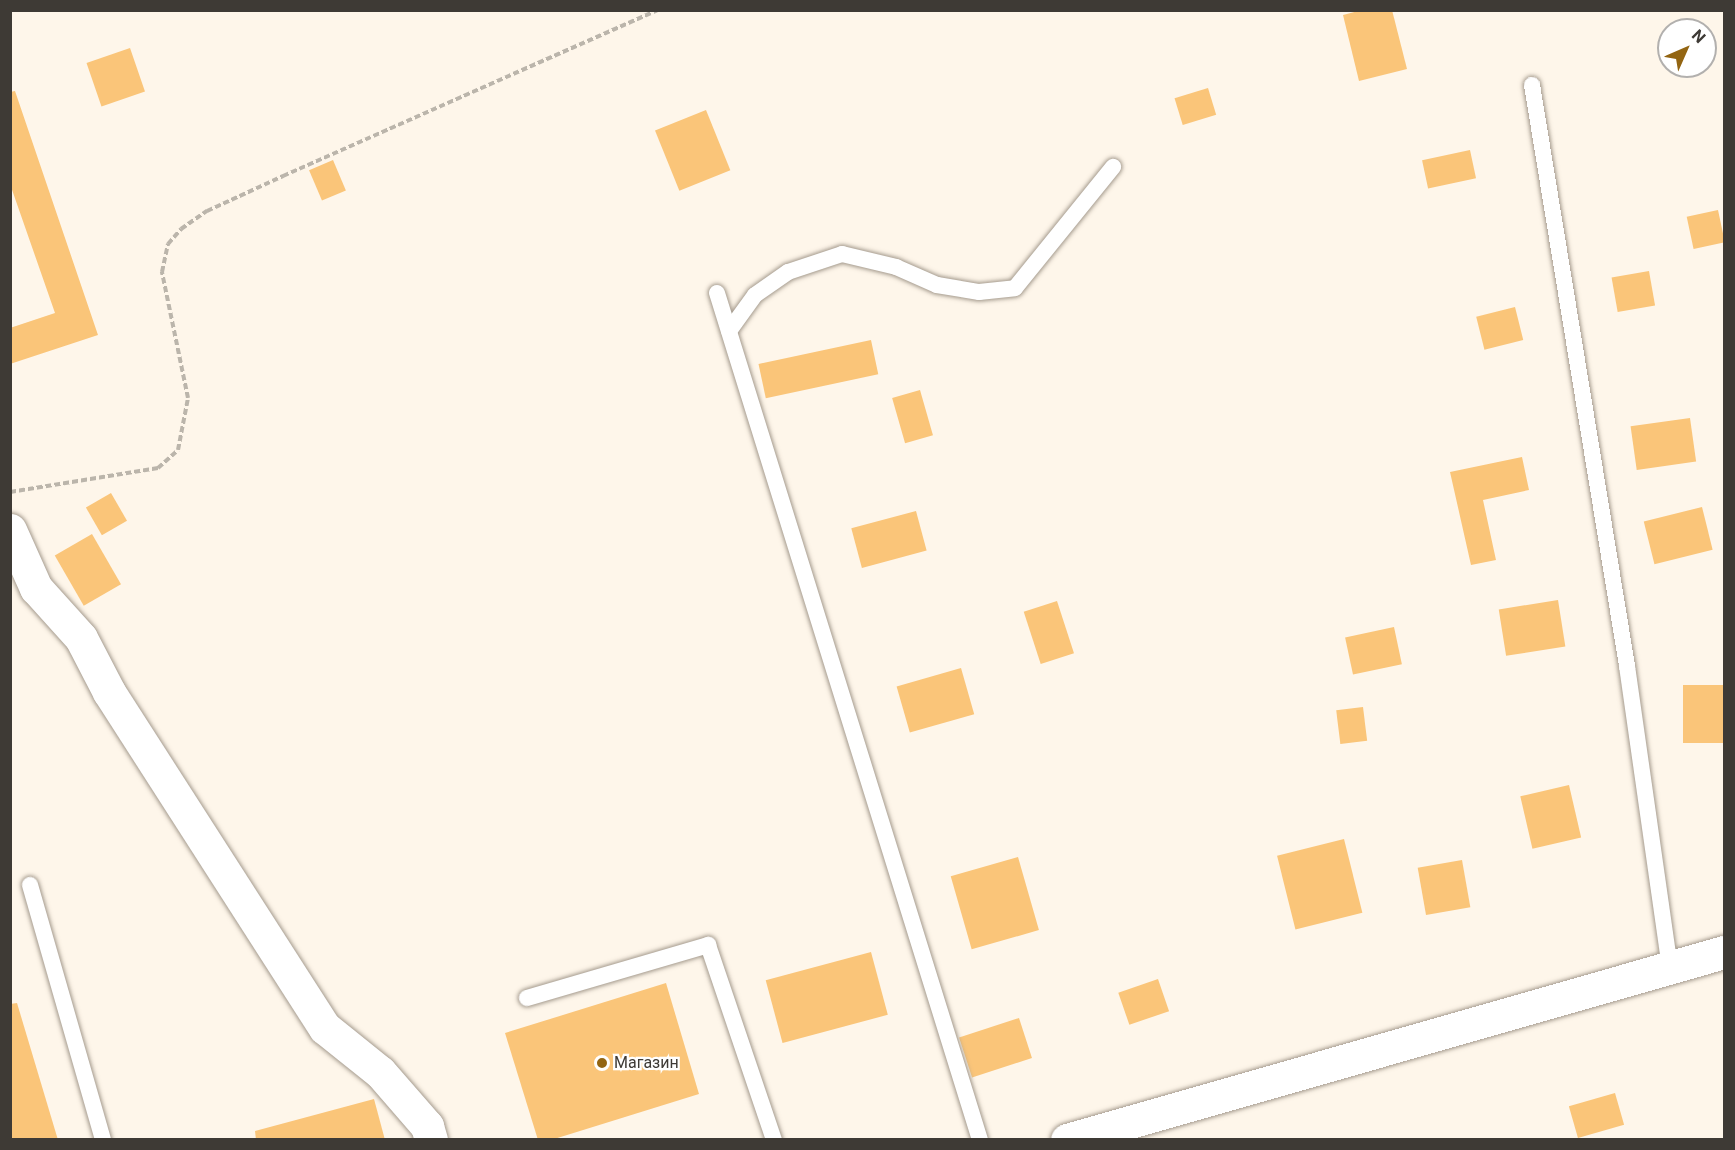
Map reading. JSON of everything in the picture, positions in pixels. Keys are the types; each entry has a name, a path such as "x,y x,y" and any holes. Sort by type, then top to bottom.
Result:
{"street":[{"path":"10,530 36,588 81,638 109,692 325,1029 380,1072 427,1126 430,1140"},
{"path":"1067,1140 1725,952"}],"lane":[{"path":"1532,86 1627,666 1670,967"},
{"path":"729,331 763,289 788,272 842,254 896,267 936,285 979,292 1015,288 1113,167"},
{"path":"717,293 980,1140"},
{"path":"30,885 103,1140"},
{"path":"527,998 708,945 774,1140"}],"path":[{"path":"10,492 158,468 178,450 188,398 162,272 168,244 182,229 207,211 657,10"}],"building":[{"path":"1362,10 1392,10 1407,69 1359,81 1343,15"},
{"path":"130,48 145,91 101,106 87,63"},
{"path":"1208,88 1216,115 1183,125 1175,98"},
{"path":"15,91 98,335 10,364 10,328 55,313 10,184 10,92"},
{"path":"706,110 730,170 679,191 655,131"},
{"path":"1470,150 1476,178 1428,189 1422,160"},
{"path":"333,160 346,190 322,201 309,170"},
{"path":"1718,210 1724,242 1694,249 1687,217"},
{"path":"1649,271 1655,305 1618,312 1612,278"},
{"path":"1515,307 1523,340 1484,350 1476,317"},
{"path":"871,340 878,374 766,398 759,364"},
{"path":"920,390 933,435 905,443 892,398"},
{"path":"1690,418 1696,462 1637,470 1631,426"},
{"path":"1522,457 1529,490 1483,500 1496,560 1471,565 1450,472"},
{"path":"111,493 127,521 102,535 86,508"},
{"path":"1702,507 1713,550 1654,564 1644,522"},
{"path":"916,511 927,551 862,568 851,528"},
{"path":"92,534 121,584 84,606 55,556"},
{"path":"1558,600 1565,646 1506,656 1499,609"},
{"path":"1057,601 1074,653 1041,664 1024,612"},
{"path":"1394,627 1402,664 1353,675 1345,637"},
{"path":"961,668 974,714 910,733 897,686"},
{"path":"1683,685 1724,685 1724,743 1683,743"},
{"path":"1363,707 1367,741 1340,744 1336,710"},
{"path":"1569,785 1581,838 1532,849 1520,796"},
{"path":"1344,839 1362,913 1295,929 1277,856"},
{"path":"1018,857 1039,930 972,949 951,876"},
{"path":"1462,860 1470,907 1426,915 1418,868"},
{"path":"871,952 888,1015 783,1043 766,980"},
{"path":"1158,979 1169,1011 1129,1025 1118,993"},
{"name":"Магазин","path":"666,983 699,1094 551,1140 538,1140 505,1033"},
{"path":"17,1003 58,1140 10,1140 10,1004"},
{"path":"1019,1018 1032,1058 972,1077 959,1037"},
{"path":"1615,1093 1624,1125 1578,1138 1569,1106"},
{"path":"374,1099 385,1140 256,1140 255,1131"}],"place":[{"name":"Магазин","path":"602,1063"}]}
